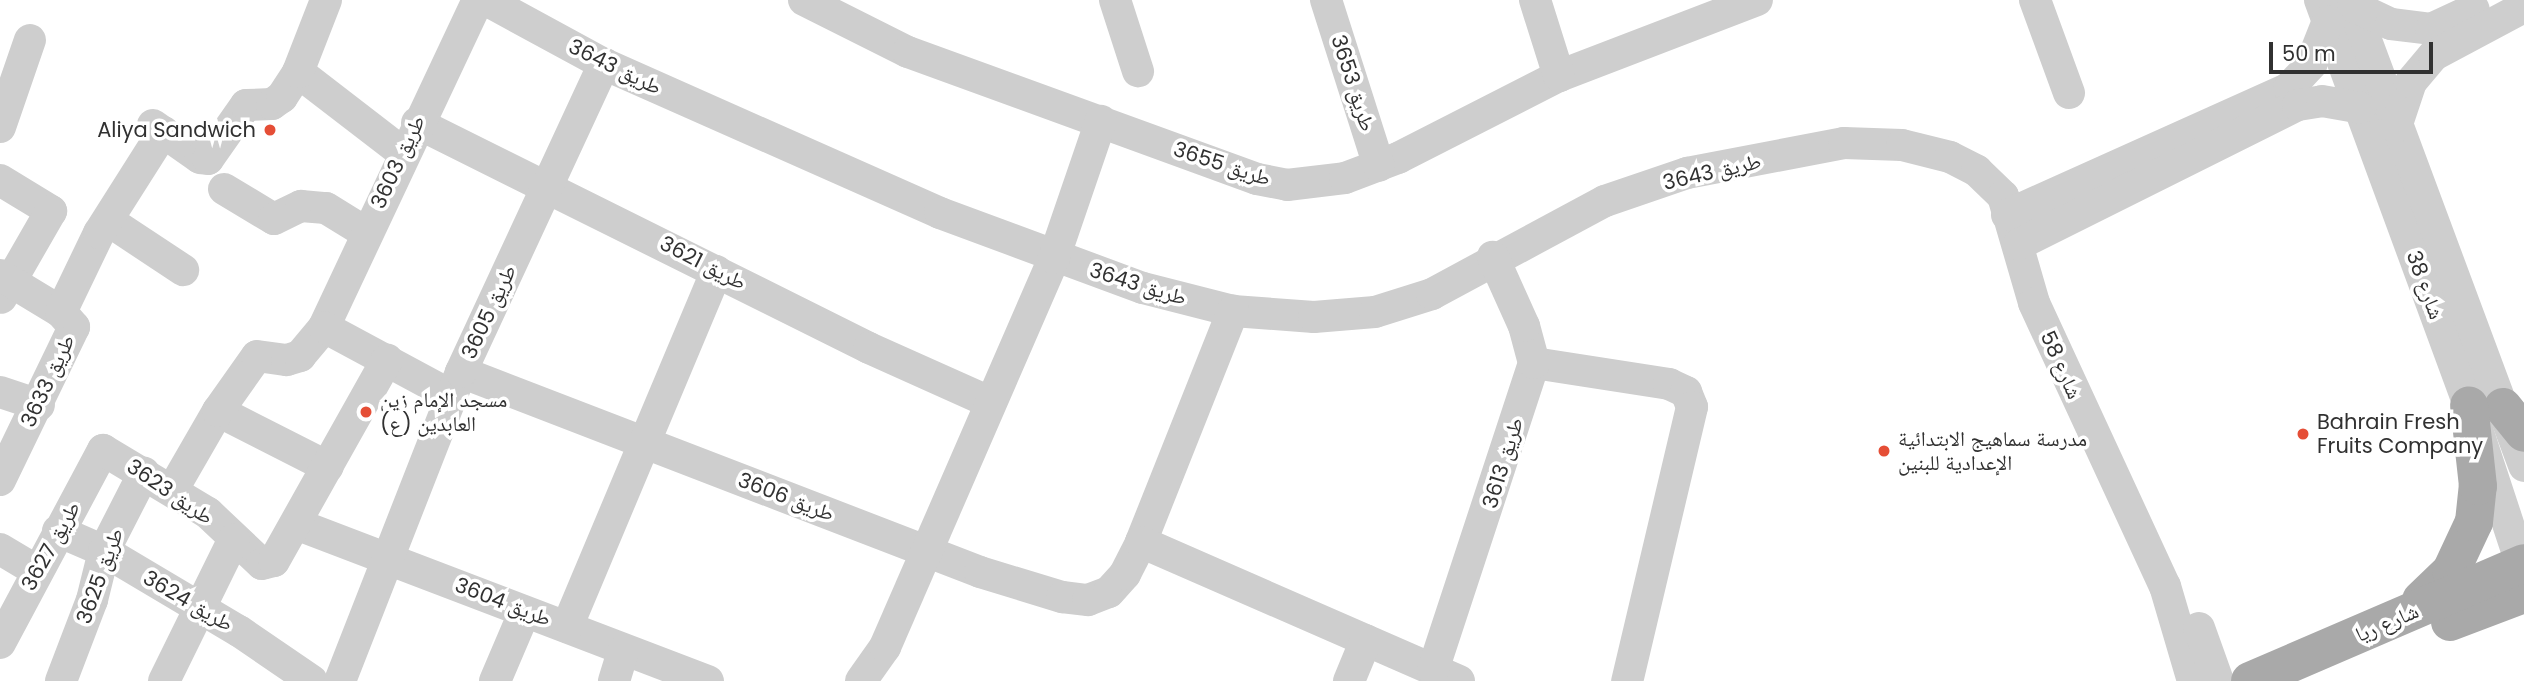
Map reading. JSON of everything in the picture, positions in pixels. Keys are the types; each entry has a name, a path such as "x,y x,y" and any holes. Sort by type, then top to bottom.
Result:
{"main road":[{"path":"2398,618 2440,585 2461,556 2471,531 2478,486 2498,415"},
{"name":"شارع ريا","path":"2250,681 2398,618 2523,573"},
{"name":"شارع ريا","path":"2298,681 2523,573"}],"street":[{"path":"61,312 158,128 208,159 242,110 251,103 277,102 298,72 326,0"},
{"name":"طريق 3603","path":"173,489 218,411 257,356 287,360 300,356 324,327 402,153 478,0"},
{"name":"طريق 3643","path":"486,0 515,8 604,64 940,213 1054,258 1233,311 1314,317 1375,312 1432,293 1493,257 1605,201 1687,173 1813,149 1870,143 1936,152 1989,180 2003,196 2007,215"},
{"path":"1115,0 1138,71"},
{"name":"طريق 3653","path":"1326,0 1379,166"},
{"path":"1535,0 1559,76"},
{"path":"2035,0 2069,93"},
{"path":"2007,215 2289,88 2311,64 2338,7 2390,24 2431,29 2494,0"},
{"name":"طريق 3655","path":"810,1 908,52 1257,179 1287,185 1345,178 1379,166 1559,76 1754,1"},
{"name":"شارع 38","path":"2338,7 2360,108 2498,415 2524,466"},
{"name":"شارع 38","path":"2338,7 2396,127 2498,415 2523,573"},
{"path":"2396,127 2412,82 2434,55 2524,7"},
{"path":"2,111 30,40"},
{"name":"طريق 3605","path":"340,681 392,557 456,384 604,64"},
{"path":"298,72 402,153"},
{"path":"2019,244 2298,105 2322,101 2360,108"},
{"path":"861,681 885,647 1054,258 1101,121"},
{"name":"طريق 3621","path":"417,123 549,186 869,348 990,402"},
{"path":"0,180 51,211 3,285"},
{"path":"224,189 274,219 301,206 326,208 365,232"},
{"name":"شارع 58","path":"2007,215 2019,244 2034,303 2057,360 2165,586 2193,681"},
{"path":"108,221 183,270"},
{"path":"1493,257 1524,326 1534,363 1669,384 1686,392 1692,407 1627,681"},
{"path":"567,627 717,271"},
{"name":"طريق 3633","path":"0,480 74,327 61,312 3,285"},
{"path":"926,552 1062,597 1088,600 1109,592 1125,573 1141,542 1233,311"},
{"path":"324,327 387,360 456,384"},
{"path":"296,524 387,360"},
{"name":"طريق 3613","path":"1141,542 1446,675 1534,363"},
{"name":"طريق 3606","path":"456,384 645,442 926,552"},
{"path":"0,392 38,405"},
{"path":"218,411 328,467"},
{"name":"طريق 3623","path":"103,450 173,489 268,565 296,524"},
{"name":"طريق 3627","path":"0,643 103,450"},
{"name":"طريق 3625","path":"61,681 92,600 104,551 145,473"},
{"name":"طريق 3604","path":"296,524 392,557 524,613 708,681"},
{"name":"طريق 3624","path":"58,531 104,551 198,610 239,631 312,681"},
{"name":"طريق 3623","path":"164,681 234,539"},
{"path":"0,549 37,571"},
{"name":"شارع 58","path":"2165,586 2201,632 2218,681"},
{"path":"495,681 524,613"},
{"path":"1349,681 1366,640"},
{"path":"614,681 623,651"}],"place":[{"name":"Aliya Sandwich","path":"270,130"},
{"name":"مسجد الإمام زين العابدين (ع)","path":"366,412"},
{"name":"Bahrain Fresh Fruits Company","path":"2303,434"},
{"name":"مدرسة سماهيج الابتدائية الإعدادية للبنين","path":"1884,451"}]}
